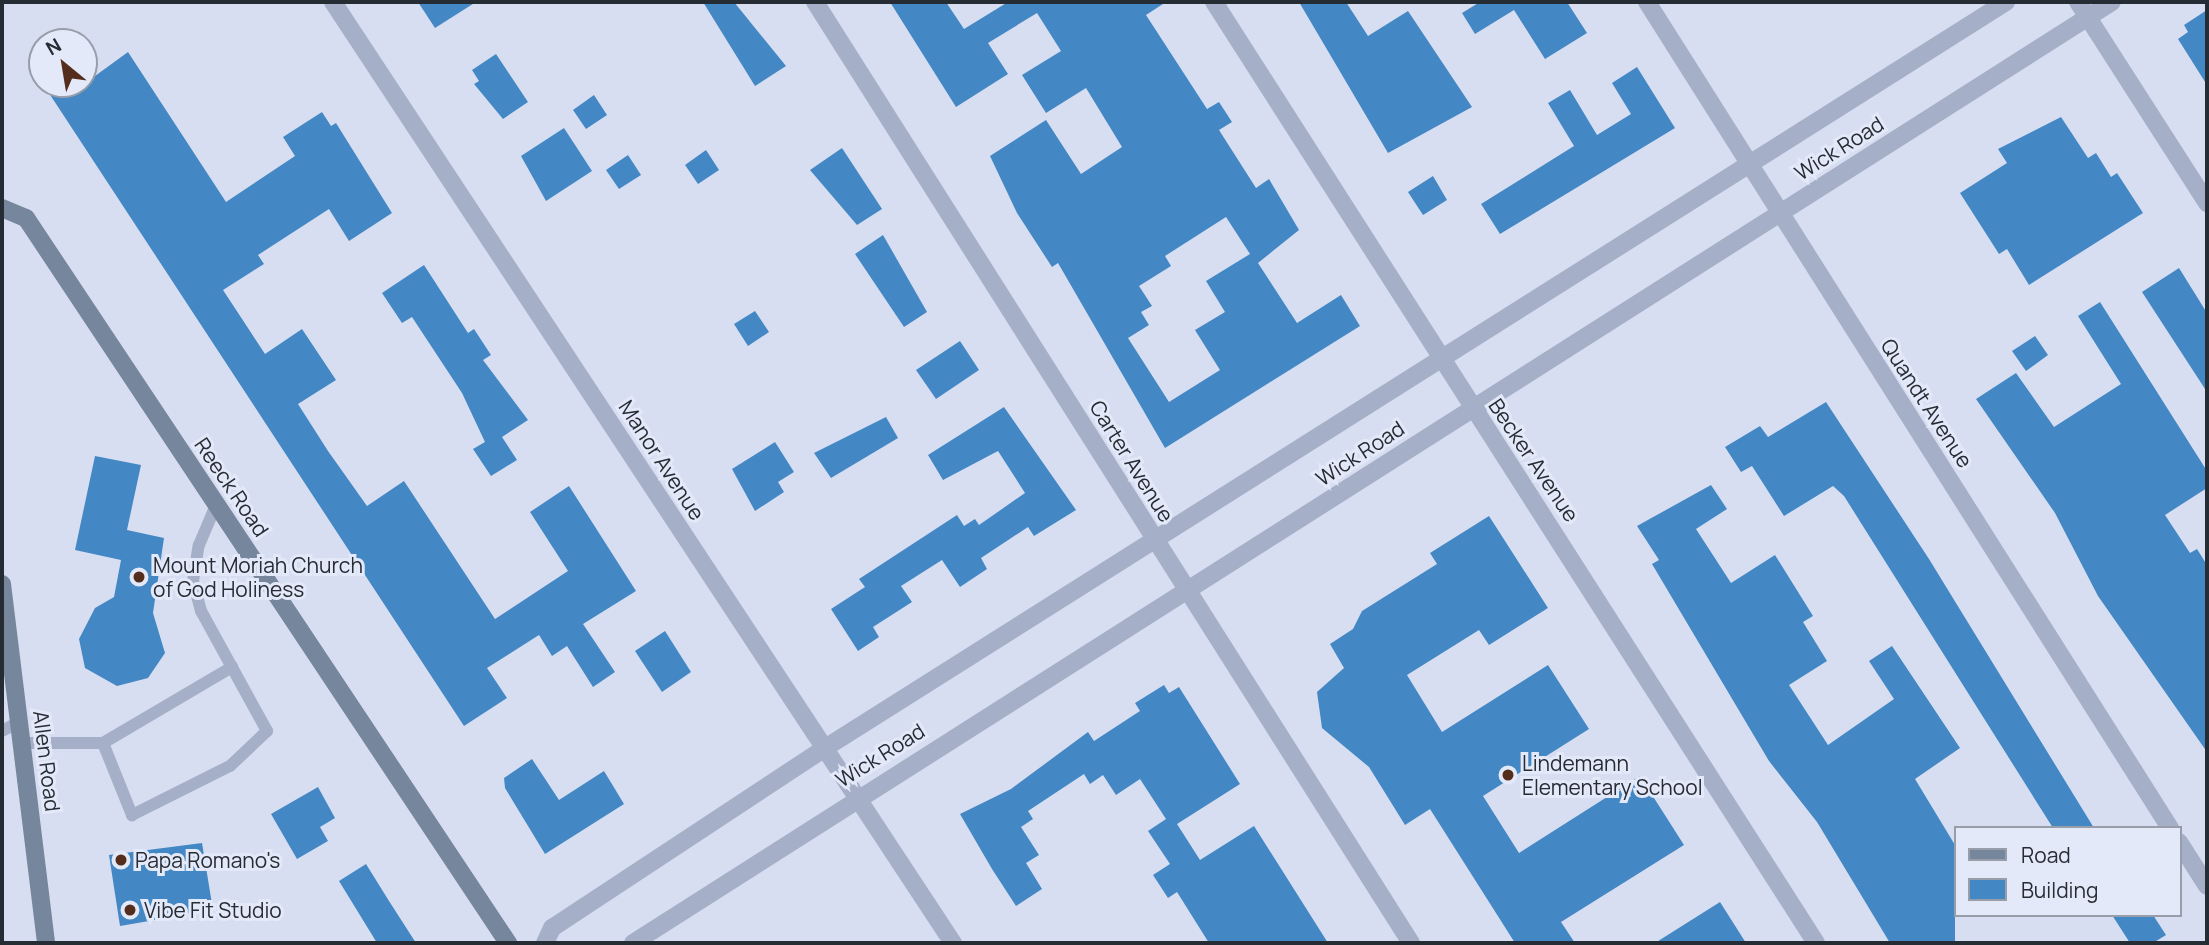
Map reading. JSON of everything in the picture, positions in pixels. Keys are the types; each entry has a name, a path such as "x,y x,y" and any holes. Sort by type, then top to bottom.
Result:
{"street":[{"name":"Manor Avenue","path":"333,2 953,943"},
{"name":"Carter Avenue","path":"815,2 1411,943"},
{"name":"Becker Avenue","path":"1214,2 1816,943"},
{"name":"Quandt Avenue","path":"1647,2 2169,826"},
{"name":"Wick Road","path":"545,943 552,928 825,748 1157,543 2006,2"},
{"name":"Wick Road","path":"633,943 858,797 1781,212 2083,9 2112,2"},
{"path":"2083,9 2207,203"},
{"name":"Reeck Road","path":"2,208 26,218 508,943"},
{"name":"Allen Road","path":"2,584 46,943"},
{"path":"2181,845 2207,886"}],"lane":[{"path":"103,743 132,815 230,766 267,731 201,611 193,581 199,545 216,505"},
{"path":"22,743 103,743 232,667"},
{"path":"2,731 19,722"}],"building":[{"path":"418,2 476,2 435,28"},
{"path":"703,2 734,2 786,66 755,86"},
{"path":"890,2 946,2 964,29 1008,2 1166,2 1146,15 1207,109 1219,102 1232,122 1219,130 1256,188 1269,179 1299,230 1258,263 1297,323 1341,295 1360,326 1165,448 1058,263 1052,267 1017,213 990,156 1046,120 1081,174 1122,147 1086,88 1046,113 1022,75 1061,51 1037,13 988,43 1008,74 956,107","holes":["1226,217 1250,254 1206,281 1225,312 1195,330 1220,370 1169,402 1128,338 1149,325 1141,312 1152,306 1139,286 1171,266 1165,256"]},
{"path":"1299,2 1346,2 1368,36 1408,11 1472,107 1388,153"},
{"path":"1480,2 1567,2 1587,33 1545,59 1514,10 1475,34 1462,13"},
{"path":"2207,10 2207,85 2178,39 2188,32 2184,25"},
{"path":"128,52 226,202 295,156 283,137 322,112 331,126 336,123 392,213 349,241 329,209 258,255 264,264 223,290 265,354 302,329 336,380 298,404 328,451 367,506 404,481 495,619 568,571 530,512 569,486 636,591 583,624 615,672 593,687 567,646 552,656 539,635 487,668 507,698 464,726 52,98 98,98 98,74"},
{"path":"496,54 528,102 503,119 474,84 479,81 472,70"},
{"path":"1637,67 1675,128 1500,234 1481,204 1574,146 1548,103 1570,90 1597,135 1631,114 1612,83"},
{"path":"594,95 607,115 586,129 573,110"},
{"path":"2061,117 2088,158 2096,153 2111,177 2117,173 2143,213 2029,285 2007,249 1999,254 1960,193 2007,163 1998,149"},
{"path":"564,128 592,171 546,201 521,156"},
{"path":"842,148 882,209 857,225 810,170"},
{"path":"706,150 719,170 698,184 685,165"},
{"path":"628,155 641,175 619,189 606,170"},
{"path":"1433,176 1447,200 1423,215 1408,192"},
{"path":"883,235 927,312 904,327 855,254"},
{"path":"424,265 468,333 474,329 491,355 483,360 528,420 502,437 517,460 491,476 473,449 485,442 462,393 412,317 402,323 382,293"},
{"path":"2179,268 2207,313 2207,392 2142,292"},
{"path":"2100,302 2207,471 2207,488 2165,515 2190,553 2197,549 2207,565 2207,752 2098,596 2055,513 1976,399 2016,373 2054,427 2121,384 2078,316"},
{"path":"755,311 769,332 748,346 734,324"},
{"path":"2035,336 2048,355 2026,371 2012,351"},
{"path":"960,341 979,370 936,399 916,370"},
{"path":"1826,402 1929,559 2093,826 2052,826 1844,496 1833,486 1784,516 1752,466 1741,472 1725,447 1760,426 1768,437"},
{"path":"1004,407 1076,510 1034,536 1028,527 981,558 987,569 960,587 942,560 901,586 912,602 873,627 879,637 858,651 831,609 865,587 859,579 957,515 964,526 975,519 979,525 1025,493 998,451 943,480 928,455"},
{"path":"886,417 898,438 831,478 814,453"},
{"path":"775,442 794,472 778,482 784,492 755,511 732,469"},
{"name":"Mount Moriah Church of God Holiness","path":"95,456 141,465 127,530 164,538 153,613 165,653 148,678 117,686 85,668 79,639 95,608 114,597 121,560 75,550"},
{"path":"1711,485 1727,509 1696,529 1731,583 1775,555 1813,616 1803,622 1827,661 1789,685 1828,745 1894,699 1869,661 1892,646 1960,748 1915,779 1954,843 1955,943 1890,943 1817,822 1769,761 1652,564 1659,560 1637,526"},
{"name":"Lindemann Elementary School","path":"1489,516 1548,608 1489,645 1479,630 1407,675 1442,732 1548,665 1589,729 1483,796 1519,853 1640,776 1684,845 1561,922 1575,943 1515,943 1430,809 1405,825 1369,767 1322,728 1317,692 1344,668 1330,644 1353,629 1362,611 1437,564 1430,553"},
{"path":"665,631 691,672 662,692 635,651"},
{"path":"1164,685 1169,693 1179,687 1240,784 1177,824 1200,860 1254,826 1328,943 1209,943 1177,892 1168,898 1153,875 1170,864 1148,831 1166,819 1140,779 1116,795 1103,775 1090,784 1084,774 1028,811 1033,819 1021,827 1039,855 1026,863 1042,889 1016,906 992,869 960,814 1011,789 1088,732 1094,741 1140,711 1135,703"},
{"path":"532,759 559,800 604,771 624,804 545,854 505,788 504,778"},
{"path":"318,787 335,818 320,827 328,841 297,859 271,814"},
{"path":"202,843 213,910 120,926 109,855"},
{"path":"366,864 416,943 377,943 339,881"},
{"path":"1720,902 1746,943 1655,943"},
{"path":"2113,917 2154,917 2166,935 2153,943 2130,943"}],"place":[{"name":"Mount Moriah Church of God Holiness","path":"139,577"},
{"name":"Lindemann Elementary School","path":"1508,775"},
{"name":"Papa Romano's","path":"121,860"},
{"name":"Vibe Fit Studio","path":"130,910"}]}
